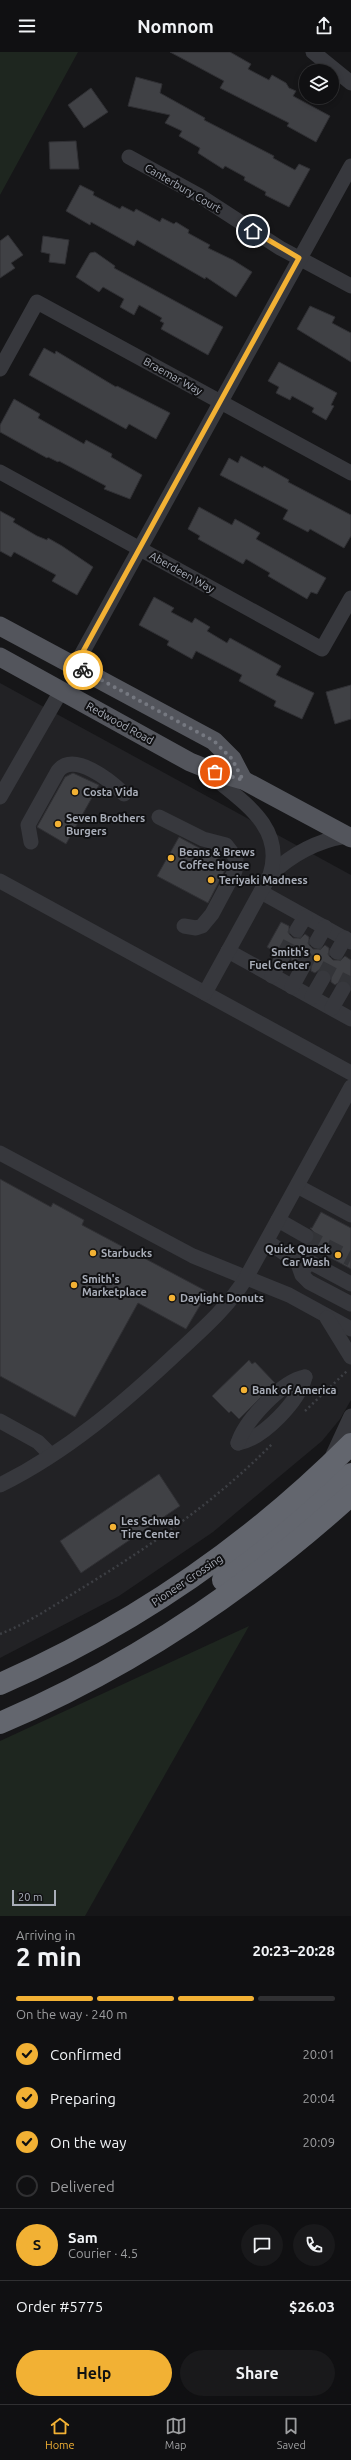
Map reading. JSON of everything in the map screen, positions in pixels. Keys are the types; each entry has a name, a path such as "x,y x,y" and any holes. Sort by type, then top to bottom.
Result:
{"highway":[{"name":"Pioneer Crossing","path":"0,1684 96,1637 197,1574 268,1521 326,1469 351,1444"},
{"path":"116,1666 314,1507 351,1474"},
{"path":"0,1723 67,1692 164,1638 237,1588 351,1495"}],"main road":[{"path":"0,626 214,741 232,759 243,780"},
{"name":"Redwood Road","path":"0,657 202,767 243,780 348,837"}],"street":[{"path":"313,52 351,83"},
{"name":"Canterbury Court","path":"129,157 200,196 299,258 351,286"},
{"path":"75,666 351,166"},
{"name":"Braemar Way","path":"0,369 37,302 351,473"},
{"name":"Aberdeen Way","path":"0,472 322,649 351,598"},
{"path":"0,797 61,691"},
{"path":"31,842 28,825 58,770 64,765 72,763 80,765 112,782 124,794"},
{"path":"202,767 266,827 274,849 270,875 205,993"},
{"path":"159,817 202,839 226,845 236,858 235,871 207,921 196,928 184,926"},
{"path":"270,875 292,856 304,849 331,838 348,837"},
{"path":"0,881 351,1073"},
{"path":"261,892 348,940 337,952"},
{"path":"298,930 305,916"},
{"path":"317,941 325,927"},
{"path":"228,951 351,1019"},
{"path":"272,976 283,956"},
{"path":"292,987 303,967"},
{"path":"312,998 323,978"},
{"path":"332,1008 342,989"},
{"path":"0,1485 51,1455 119,1406 225,1308 246,1278 351,1087"},
{"path":"0,1153 193,1256 301,1300 325,1316 351,1329"},
{"path":"297,1186 351,1215"},
{"path":"278,1220 306,1236"},
{"path":"267,1241 310,1271 351,1294"},
{"path":"297,1261 312,1263 351,1284"},
{"path":"297,1261 302,1276 309,1282 351,1304"},
{"path":"325,1316 338,1333 349,1364"},
{"path":"238,1443 258,1435 275,1419 297,1397 305,1377"},
{"path":"326,1469 351,1416"},
{"path":"0,1421 38,1442 51,1455"}],"path":[{"path":"300,1416 349,1364"},
{"path":"0,1634 53,1606 155,1543 241,1476 279,1438"}],"shaded area":[{"path":"0,52 78,52 0,195"},
{"path":"0,683 351,875 351,1400 340,1419 322,1441 213,1532 119,1596 0,1658"},
{"path":"249,1626 85,1916 0,1916 0,1741"}],"building":[{"path":"170,52 230,52 251,64 248,69 269,80 272,75 286,83 289,88 296,91 293,96 299,99 299,104 308,104 330,116 316,142 287,126 289,123 220,88 224,81"},
{"path":"136,77 162,84 160,93 205,118 204,120 274,156 273,158 295,170 299,164 310,169 289,207 265,195 266,192 244,180 245,177 225,166 223,169 198,153 200,148 179,136 182,131 165,123 170,115 128,106"},
{"path":"91,88 108,112 84,128 68,105"},
{"path":"76,141 79,169 50,169 49,142"},
{"path":"80,185 94,192 93,195 120,209 122,206 134,212 136,209 160,222 162,218 174,224 176,222 189,230 188,233 210,245 208,248 233,260 252,272 236,297 206,277 205,279 137,240 134,246 91,222 90,225 66,211"},
{"path":"8,235 23,255 11,263 15,268 0,278 0,241"},
{"path":"43,236 69,240 65,264 49,262 50,254 41,252"},
{"path":"95,252 115,266 114,268 223,327 208,355 161,329 164,323 160,321 162,318 139,305 134,315 120,307 124,299 103,287 99,292 76,277 90,253"},
{"path":"310,306 335,317 332,323 351,333 351,362 297,329"},
{"path":"44,348 55,354 56,351 116,387 117,386 170,413 156,439 129,424 126,429 29,375"},
{"path":"279,362 337,393 331,405 334,406 326,420 312,412 314,408 292,396 290,400 276,393 279,387 268,381"},
{"path":"14,399 40,414 38,418 84,444 86,440 112,454 111,457 142,475 130,499 104,489 106,486 59,461 58,462 48,457 47,458 0,432 0,425"},
{"path":"241,456 263,468 264,466 289,480 288,482 351,515 351,536 344,548 310,529 308,532 283,519 288,510 220,475 229,458 238,463"},
{"path":"199,507 232,525 235,519 260,533 256,539 326,578 317,594 311,592 307,599 268,576 270,573 246,559 243,564 198,539 200,536 188,529"},
{"path":"0,511 15,519 13,522 37,536 47,540 48,538 93,567 77,595 52,581 56,575 14,552 11,557 0,551"},
{"path":"154,597 174,608 171,612 192,623 195,618 210,627 207,631 227,643 230,638 281,666 276,675 314,693 302,719 274,706 276,701 239,681 242,675 196,651 192,659 167,645 169,641 139,625"},
{"path":"351,685 351,719 335,724 326,692"},
{"path":"73,773 99,785 66,844 37,827 65,777"},
{"path":"179,837 227,863 226,868 208,903 157,876"},
{"name":"Smith's Fuel Center","path":"281,922 289,926 289,934 293,938 301,938 305,934 309,937 309,945 313,949 321,949 325,945 329,948 329,956 333,960 341,960 345,956 351,960 351,985 343,980 335,985 331,982 331,974 327,970 319,970 315,973 311,971 311,963 307,959 299,959 295,962 291,960 291,952 287,948 279,948 275,952 267,947"},
{"name":"Smith's Marketplace","path":"0,1179 51,1207 53,1203 84,1220 82,1225 208,1292 186,1329 138,1303 75,1417 0,1376"},
{"name":"Quick Quack Car Wash","path":"321,1212 351,1228 351,1269 307,1245 314,1240 314,1232 310,1228 312,1228"},
{"name":"Bank of America","path":"249,1360 252,1364 255,1362 275,1383 239,1419 231,1411 229,1413 212,1396"},
{"name":"Les Schwab Tire Center","path":"159,1474 180,1506 81,1573 60,1541"}],"tunnel":[{"path":"283,956 297,930"},
{"path":"303,967 317,941"},
{"path":"323,978 337,952"},
{"path":"343,989 351,973"},
{"path":"306,1236 351,1259"}],"way so far":[{"path":"83,670 202,733 214,741 232,759 243,780 215,772"}],"place":[{"name":"Costa Vida","path":"75,792"},
{"name":"Seven Brothers Burgers","path":"58,824"},
{"name":"Beans & Brews Coffee House","path":"171,858"},
{"name":"Teriyaki Madness","path":"211,880"},
{"name":"Smith's Fuel Center","path":"317,958"},
{"name":"Starbucks","path":"93,1253"},
{"name":"Quick Quack Car Wash","path":"338,1255"},
{"name":"Smith's Marketplace","path":"74,1285"},
{"name":"Daylight Donuts","path":"172,1298"},
{"name":"Bank of America","path":"244,1390"},
{"name":"Les Schwab Tire Center","path":"113,1527"}],"route":[{"path":"83,670 75,666 299,258 253,231"}]}
